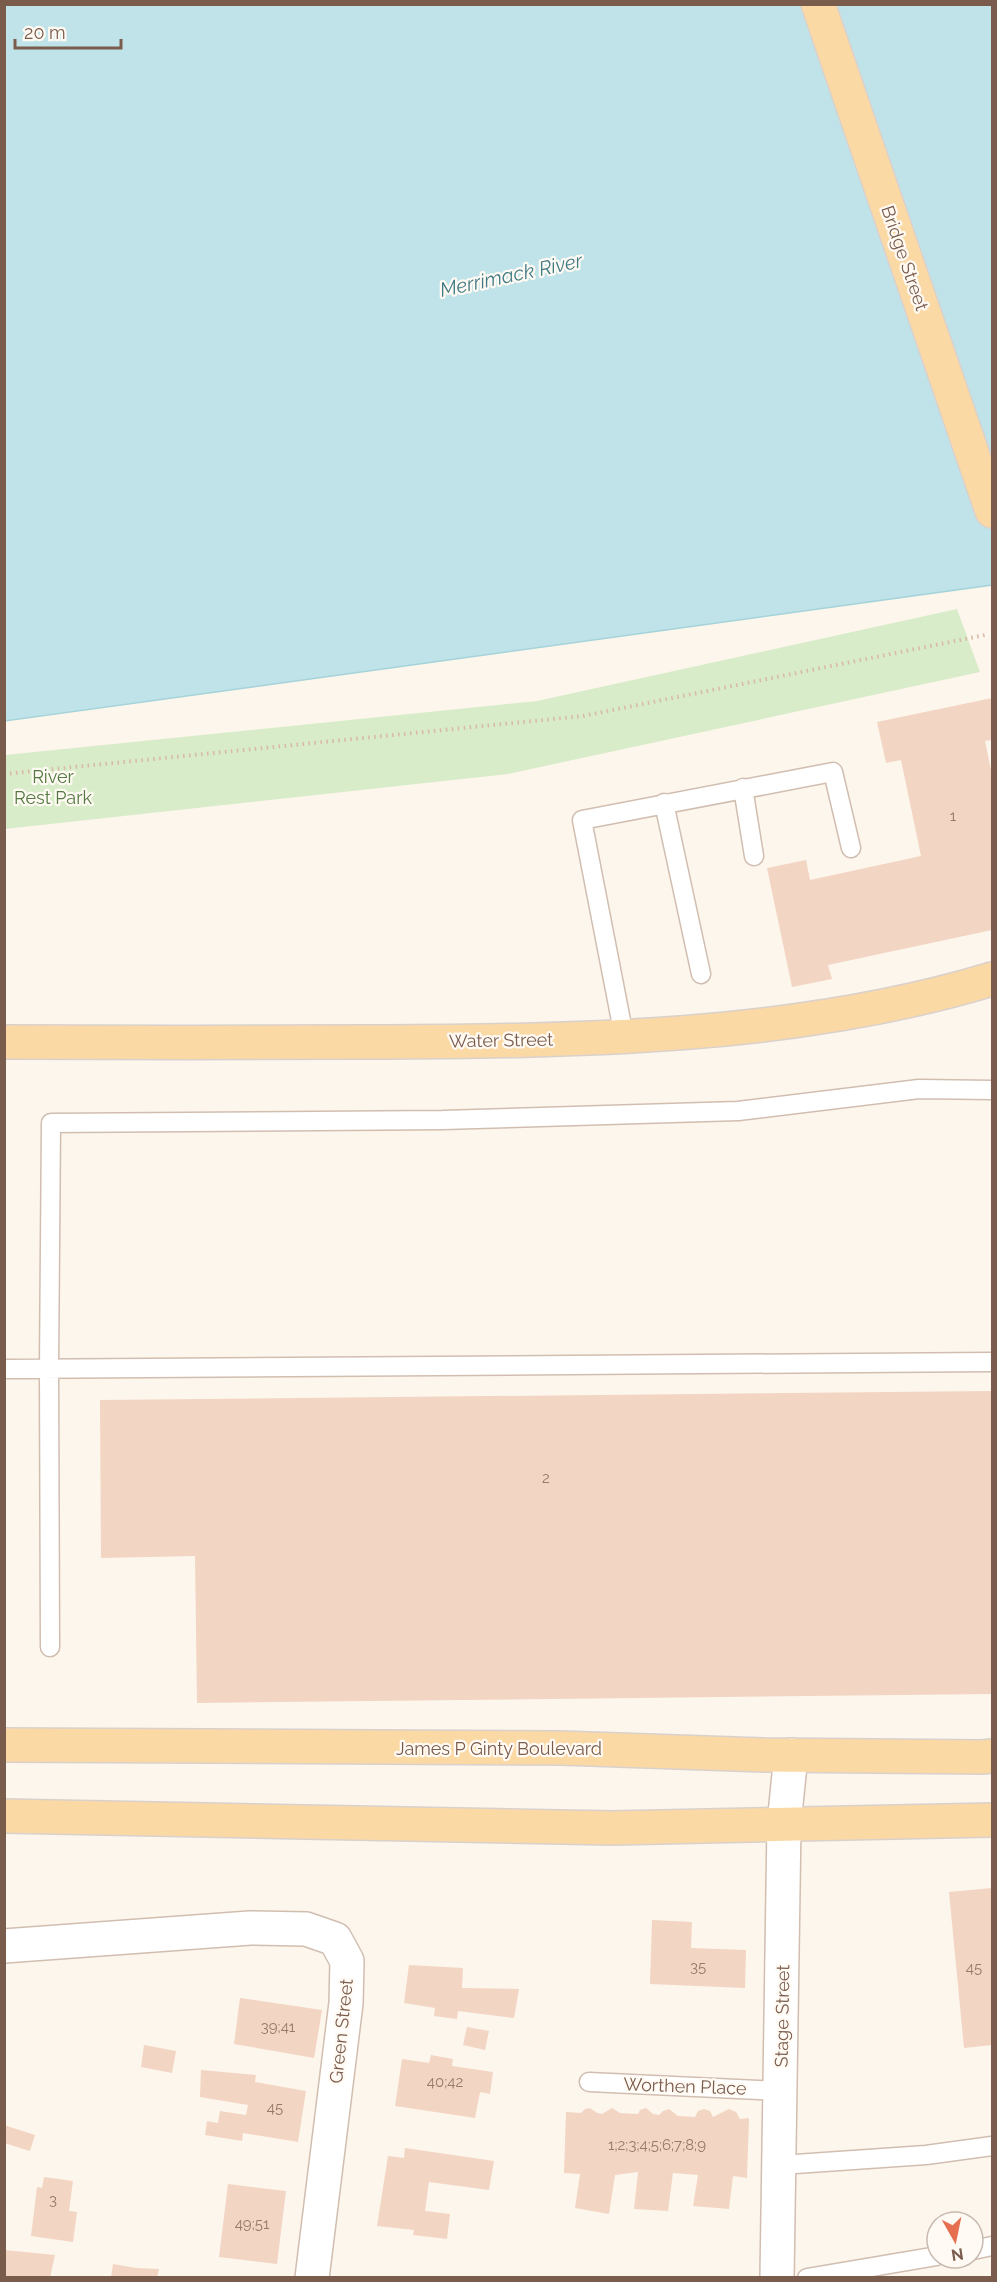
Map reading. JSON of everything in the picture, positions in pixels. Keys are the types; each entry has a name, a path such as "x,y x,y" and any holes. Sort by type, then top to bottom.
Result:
{"main road":[{"name":"Bridge Street","path":"818,4 993,511"},
{"name":"Water Street","path":"4,1042 497,1041 624,1036 751,1026 829,1016 993,979"},
{"name":"James P Ginty Boulevard","path":"4,1745 549,1748 791,1755 993,1756"},
{"path":"4,1816 613,1828 993,1820"}],"street":[{"name":"Stage Street","path":"777,2277 781,2165 784,1824 791,1755"},
{"name":"Green Street","path":"4,1946 250,1928 306,1929 335,1939 347,1961 346,2003 312,2277"}],"lane":[{"path":"624,1036 582,820 833,772 851,848"},
{"path":"743,788 754,856"},
{"path":"664,803 701,974"},
{"path":"50,1647 51,1123 443,1120 727,1111 919,1089 993,1090"},
{"path":"4,1369 993,1362"},
{"name":"Worthen Place","path":"589,2082 781,2091"},
{"path":"781,2165 926,2155 993,2146"},
{"path":"807,2277 925,2258"}],"path":[{"path":"4,774 276,749 583,716 985,635"}],"green space":[{"name":"River Rest Park","path":"957,609 980,672 508,774 5,829 5,755 537,701"}],"water":[{"name":"Merrimack River","path":"4,5 992,5 992,585 5,721"}],"building":[{"path":"992,698 992,740 985,741 992,775 992,930 828,965 832,979 792,987 767,868 806,860 810,880 921,856 901,760 886,763 877,722"},
{"path":"992,1391 992,1694 197,1703 195,1556 101,1558 100,1400"},
{"path":"992,1888 992,2045 964,2048 949,1892"},
{"path":"652,1920 692,1922 691,1948 746,1950 745,1988 650,1984"},
{"path":"409,1965 463,1968 462,1988 519,1989 514,2018 458,2011 457,2019 434,2016 435,2008 404,2003"},
{"path":"240,1998 322,2010 314,2058 234,2044"},
{"path":"467,2027 489,2031 485,2050 463,2045"},
{"path":"144,2045 176,2051 172,2073 141,2067"},
{"path":"431,2055 453,2059 452,2066 493,2072 490,2094 480,2092 475,2118 395,2106 402,2059 429,2063"},
{"path":"201,2070 256,2075 255,2082 306,2091 298,2142 243,2133 242,2141 205,2135 207,2121 218,2123 220,2111 246,2115 248,2105 200,2097"},
{"path":"590,2108 602,2114 612,2108 620,2113 638,2114 640,2110 646,2108 653,2114 659,2115 669,2109 678,2116 695,2117 698,2111 704,2109 710,2111 713,2117 729,2109 736,2112 740,2119 749,2118 747,2178 733,2176 729,2209 693,2206 698,2175 673,2173 668,2211 634,2209 638,2172 615,2175 609,2214 575,2208 580,2174 564,2173 566,2112 581,2113"},
{"path":"4,2125 35,2135 30,2151 4,2143"},
{"path":"405,2148 494,2161 489,2190 429,2182 425,2211 450,2214 447,2239 413,2235 414,2230 377,2226 388,2156 404,2158"},
{"path":"44,2177 73,2181 69,2211 77,2212 73,2242 31,2236 37,2187 42,2188"},
{"path":"228,2184 286,2191 277,2264 219,2257"},
{"path":"4,2250 55,2255 50,2278 4,2278"},
{"path":"113,2264 159,2269 157,2278 111,2278"}]}
